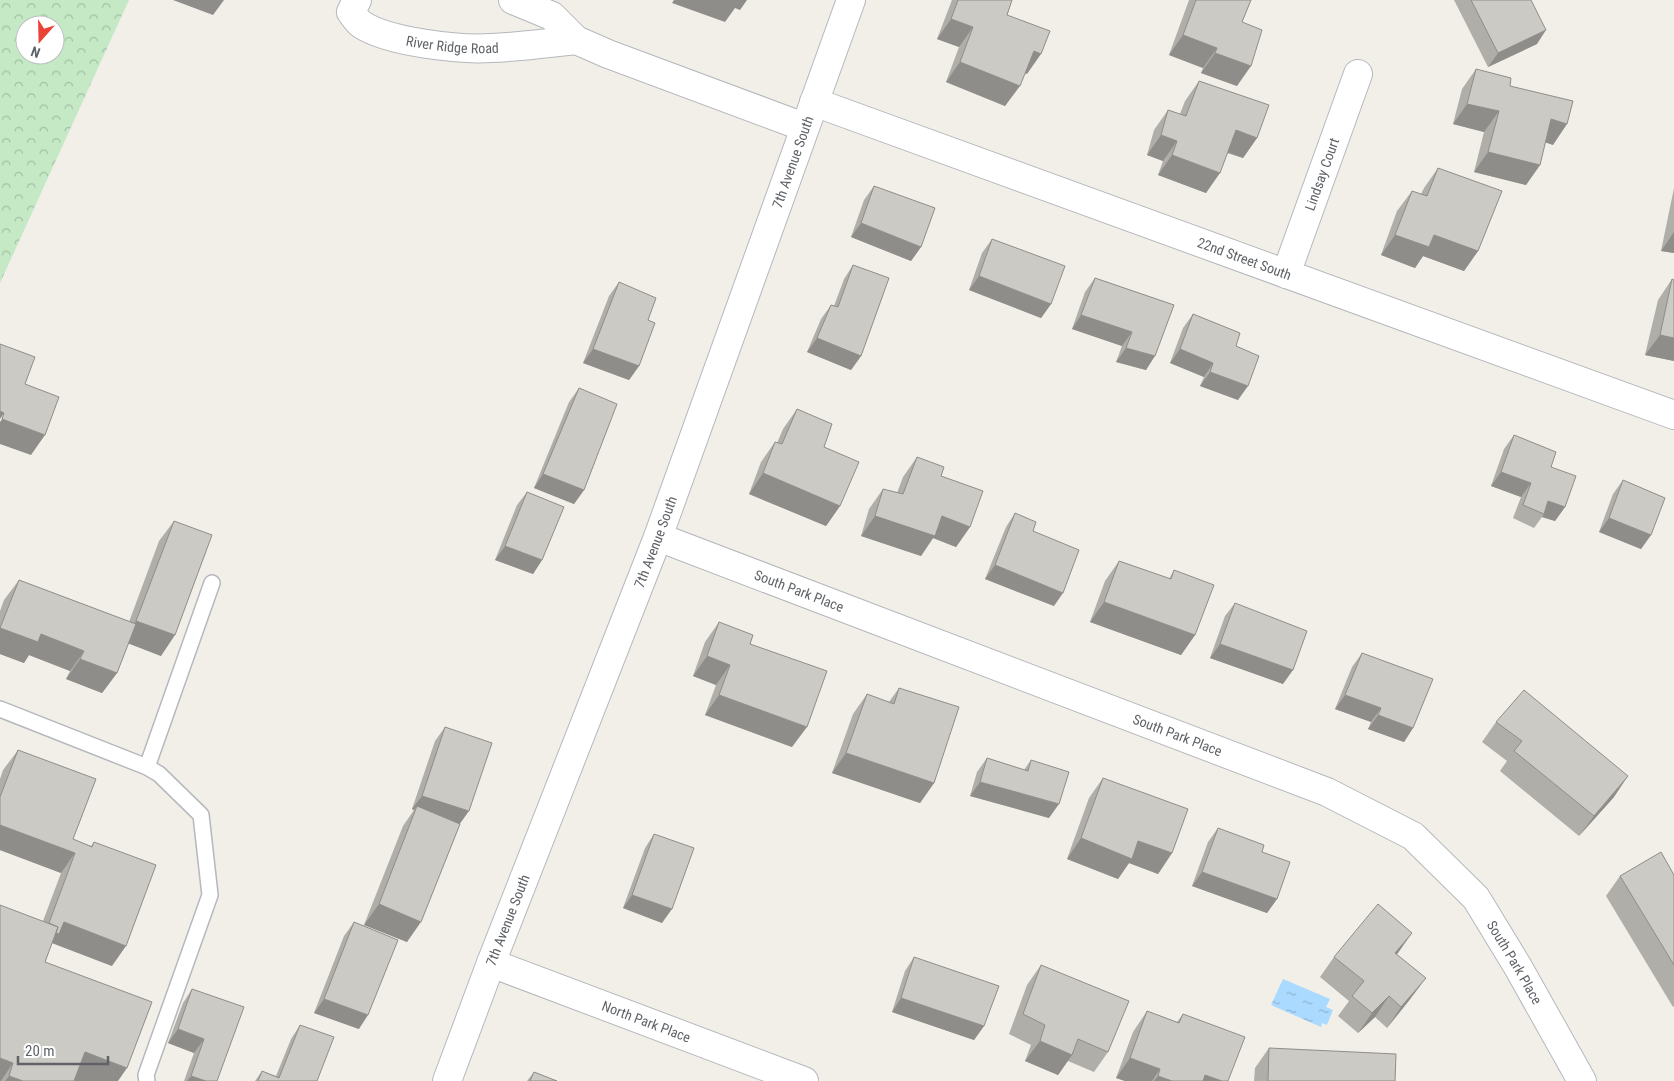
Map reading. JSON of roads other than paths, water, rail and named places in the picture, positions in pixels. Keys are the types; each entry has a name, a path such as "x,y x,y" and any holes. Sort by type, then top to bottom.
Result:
{"street":[{"name":"River Ridge Road","path":"357,0 351,12 359,23 399,38 430,45 491,48 576,40"},
{"name":"River Ridge Road","path":"513,0 552,16 576,40 608,54 809,115"},
{"name":"7th Avenue South","path":"448,1081 490,963 658,538 851,0"},
{"name":"Lindsay Court","path":"1286,274 1358,74"},
{"name":"22nd Street South","path":"809,115 1286,274 1674,415"},
{"name":"South Park Place","path":"658,538 1327,792 1413,836 1476,898 1518,967 1582,1081"},
{"name":"North Park Place","path":"490,963 804,1081"}],"lane":[{"path":"147,767 212,583"},
{"path":"0,709 147,767 159,774 201,816 210,895 145,1079"}],"water":[{"path":"1283,979 1330,999 1326,1007 1333,1010 1327,1025 1322,1023 1321,1027 1271,1005"}]}
